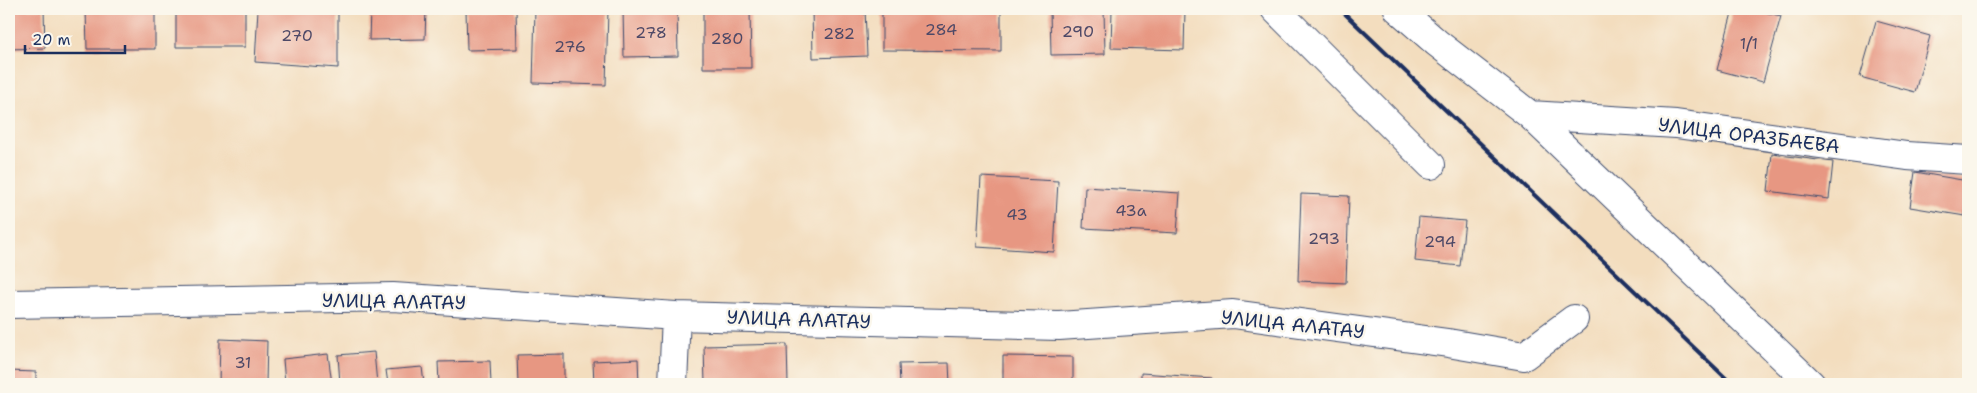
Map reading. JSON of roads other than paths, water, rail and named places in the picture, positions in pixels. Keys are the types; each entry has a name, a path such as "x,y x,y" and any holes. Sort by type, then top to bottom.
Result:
{"street":[{"path":"1275,9 1431,165"},
{"path":"1398,9 1437,43 1530,115 1811,384"},
{"name":"УЛИЦА ОРАЗБАЕВА","path":"1530,115 1676,124 1907,156 1968,160"},
{"name":"УЛИЦА АЛАТАУ","path":"9,304 393,298 676,316 1059,326 1233,314 1448,343 1524,356 1574,319"},
{"path":"673,384 676,316"}],"railway":[{"path":"1340,9 1732,384"}]}
